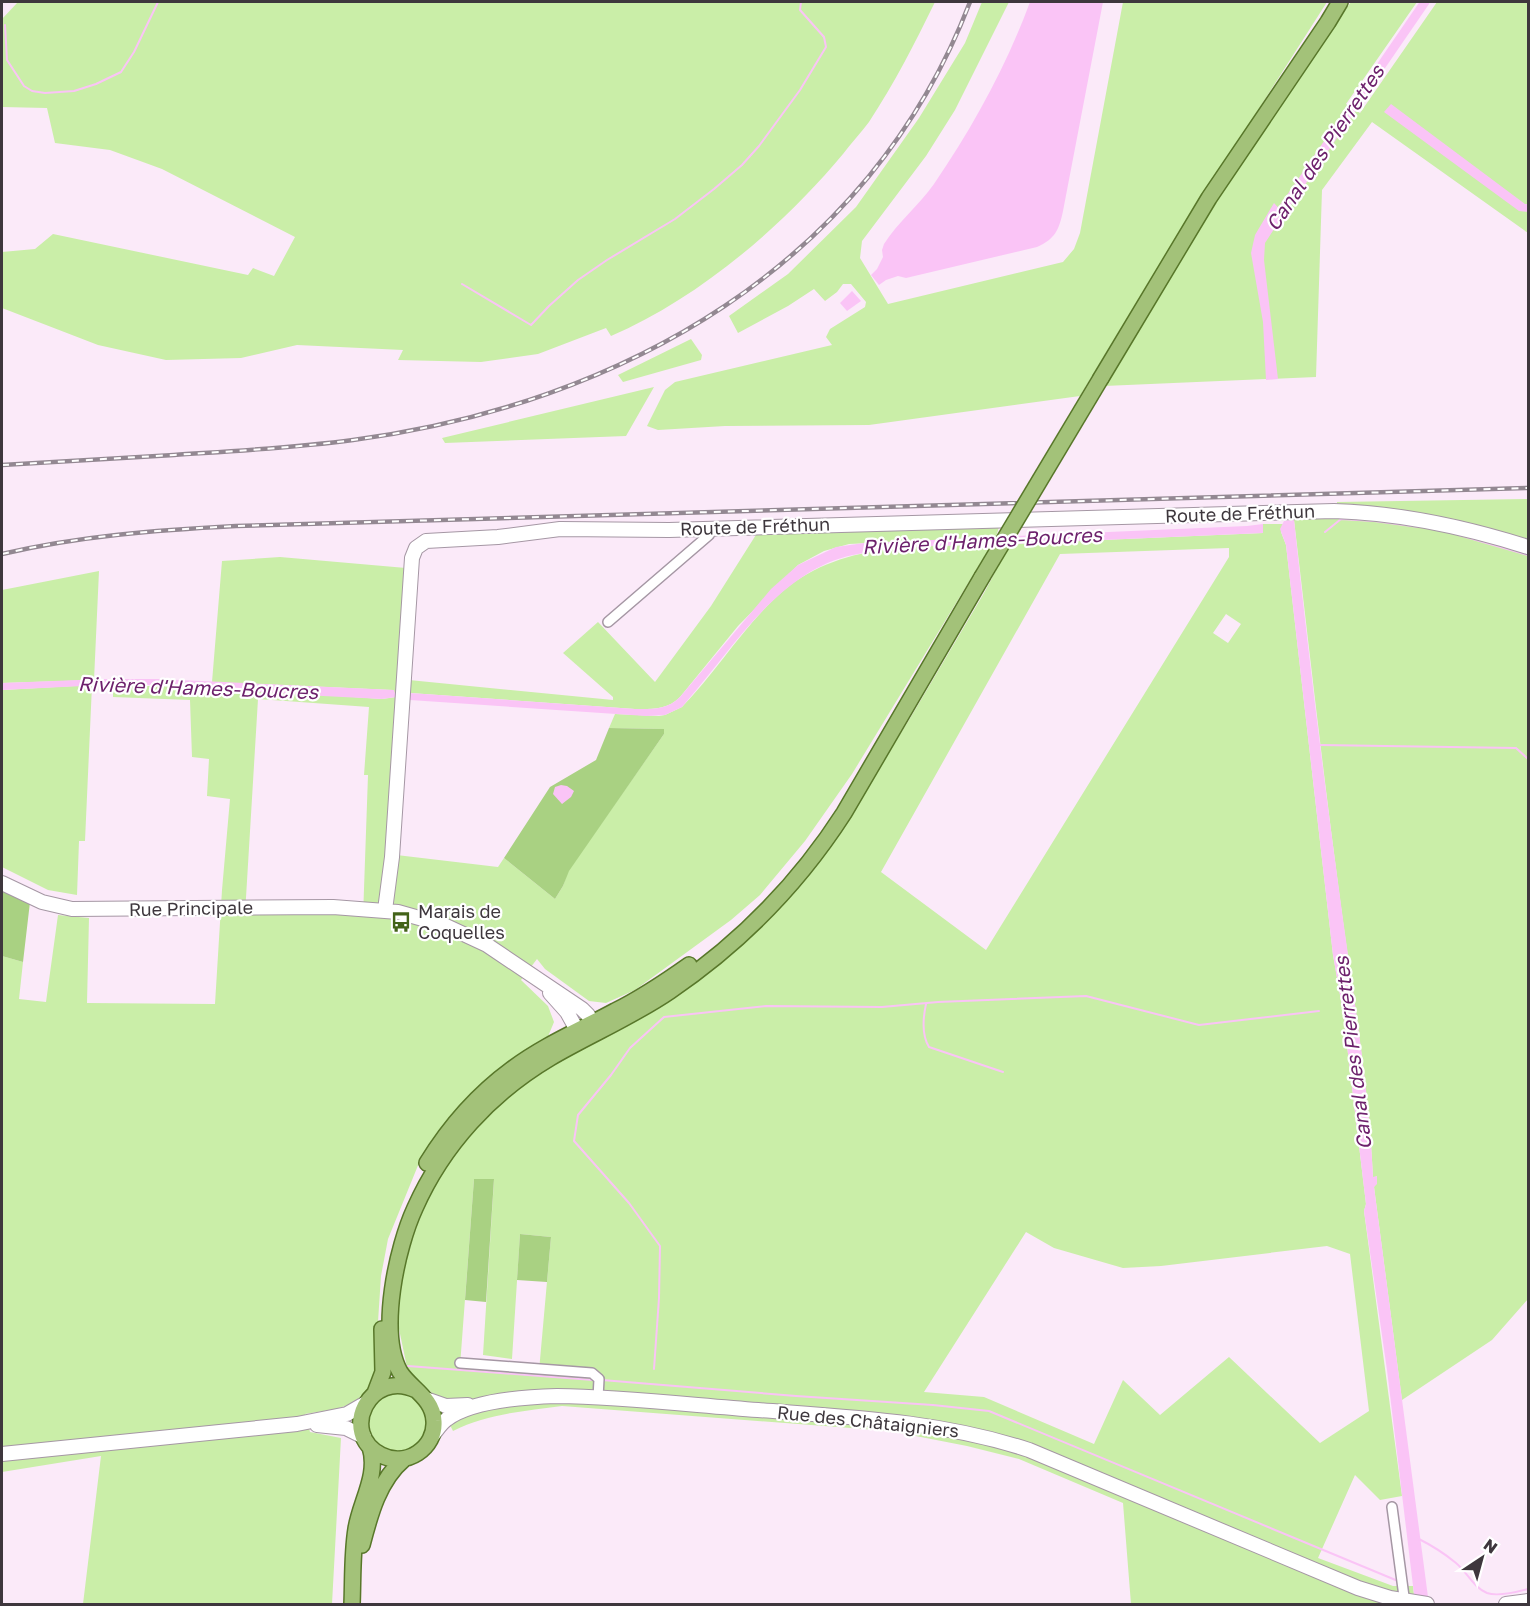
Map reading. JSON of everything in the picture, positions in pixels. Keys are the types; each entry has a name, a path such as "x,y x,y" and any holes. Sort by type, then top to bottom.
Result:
{"main road":[{"path":"352,1605 356,1529 372,1471 373,1456 361,1421 383,1372 383,1299 390,1253 403,1210 424,1167 449,1131 490,1086 524,1061 639,1011 687,979 719,954 757,919 789,885 824,842 844,813 862,779 1209,198 1340,2"},
{"path":"1328,22 1345,2"},
{"path":"367,1442 386,1457 404,1458 421,1451 432,1436 434,1428 434,1415 397,1365 391,1325 393,1287 402,1239 418,1200 453,1143 491,1101 580,1036"},
{"path":"371,1398 395,1386 404,1386 421,1395"},
{"path":"353,1583 374,1505 390,1474 404,1458"}],"street":[{"name":"Route de Fréthun","path":"385,910 392,857 411,564 412,556 423,542 498,537 560,529 709,529 1355,512 1401,516 1449,525 1528,547"},
{"path":"608,621 709,535 709,529"},
{"name":"Rue Principale","path":"2,883 42,902 80,910 316,907 385,910 417,916 459,931 488,945 524,970"},
{"path":"524,970 578,1005 596,1028"},
{"path":"524,970 556,999 567,1012 580,1036"},
{"path":"460,1363 592,1373 598,1388"},
{"name":"Rue des Châtaigniers","path":"432,1436 450,1417 488,1403 598,1388 932,1426 976,1434 1047,1457 1344,1583 1407,1603 1427,1605"},
{"path":"421,1395 446,1406 488,1403"},
{"path":"2,1454 297,1424 347,1414 371,1398"},
{"path":"297,1424 346,1428 367,1442"},
{"path":"1392,1507 1407,1603"}],"green space":[{"path":"18,2 935,2 896,78 866,126 793,208 737,258 676,302 611,336 606,328 538,354 481,362 398,360 403,350 297,345 241,358 166,360 98,345 2,308 2,252 35,249 53,234 248,275 253,268 274,276 295,237 162,169 110,150 55,143 47,108 2,107 2,19"},
{"path":"982,2 1009,2 955,110 926,156 862,241 860,258 888,304 1063,262 1074,249 1080,233 1123,2 1327,2 1156,270 1080,396 869,425 725,426 658,430 647,426 665,390 675,382 832,345 826,337 830,329 865,307 866,302 851,284 843,284 825,301 814,289 738,333 729,316 788,274 856,207 919,118 965,43"},
{"path":"1351,2 1417,2 1346,104 1360,113 1437,2 1528,2 1528,233 1372,122 1322,190 1316,377 1104,386 1196,226 1279,102"},
{"path":"691,339 702,355 701,360 623,382 618,375"},
{"path":"654,387 626,436 445,443 442,438"},
{"path":"1528,499 1528,1299 1492,1340 1402,1400 1374,1187 1377,1176 1373,1178 1364,1073 1340,899 1294,520 1336,515 1337,502"},
{"path":"1263,524 1283,524 1281,532 1286,545 1333,955 1343,1012 1366,1204 1364,1211 1402,1496 1380,1500 1355,1475 1318,1558 1393,1586 1413,1586 1415,1604 1131,1604 1123,1503 1019,1459 890,1431 562,1406 492,1417 453,1431 435,1395 408,1372 399,1329 398,1306 401,1275 421,1206 439,1173 478,1125 519,1085 659,1005 832,843 909,720 984,593 1010,544 1263,533","holes":["1229,548 1229,557 986,950 881,872 1060,554","1226,614 1241,624 1228,643 1213,633","474,1179 494,1180 483,1355 512,1359 520,1234 551,1237 539,1371 460,1366","1026,1232 1054,1248 1123,1268 1161,1266 1327,1246 1350,1254 1369,1411 1320,1443 1229,1357 1160,1415 1123,1380 1094,1444 984,1397 924,1392"]},
{"path":"999,527 996,537 849,544 824,551 798,565 738,626 680,697 665,707 635,709 410,693 409,680 613,700 613,697 563,653 598,622 655,682 711,606 759,530"},
{"path":"992,544 852,774 805,841 760,895 731,920 635,990 606,1003 589,1001 545,969 537,959 521,980 548,1006 554,1022 547,1039 499,1070 449,1118 419,1163 388,1239 381,1276 374,1383 360,1401 336,1409 305,1414 310,1432 341,1438 332,1604 83,1604 101,1456 2,1472 2,956 23,962 19,999 46,1002 58,915 89,918 87,1003 215,1004 230,799 207,796 209,759 192,757 190,700 113,697 113,685 219,688 382,699 396,697 393,690 212,682 222,561 280,557 406,568 388,854 498,867 504,858 555,899 568,871 664,734 663,729 609,728 615,714 659,716 682,707 771,602 795,582 820,567 847,557 874,551","holes":["258,699 369,707 364,775 368,775 363,917 316,912 245,914"]},
{"path":"99,571 94,680 2,683 2,590"},
{"path":"92,685 85,841 79,841 77,895 48,890 2,867 2,690"},
{"path":"609,728 664,729 664,734 569,871 555,899 504,858 550,787 596,760"},
{"path":"2,890 30,902 23,962 2,956"},
{"path":"474,1179 494,1179 486,1302 465,1300"},
{"path":"520,1234 551,1237 547,1282 517,1280"},
{"path":"398,1393 414,1398 422,1406 427,1422 422,1438 414,1446 398,1451 382,1446 374,1438 369,1422 374,1406 382,1398"}],"water":[{"path":"1030,2 1103,2 1058,229 1048,241 1037,247 906,278 898,276 879,285 871,275 883,257 884,244 934,184 962,141 988,96"},
{"path":"1391,104 1528,204 1528,212 1519,211 1384,112"},
{"path":"1274,203 1284,214 1265,243 1264,260 1278,379 1266,380 1263,322 1251,253 1255,235"},
{"path":"852,291 861,301 847,311 840,303"},
{"path":"1294,520 1323,765 1365,1078 1373,1177 1377,1176 1377,1184 1374,1187 1428,1597 1414,1594 1387,1370 1364,1211 1366,1204 1343,1012 1333,955 1286,545 1280,529 1284,521"},
{"path":"1263,524 1263,533 1010,544 1015,536"},
{"name":"Rivière d'Hames-Boucres","path":"999,537 995,544 888,549 853,555 827,563 803,577 781,594 740,635 682,707 665,715 646,716 410,700 410,693 635,709 665,707 680,697 771,589 798,565 836,547 864,543"},
{"path":"158,679 394,690 396,697 382,699 152,685 2,690 2,683"},
{"path":"561,785 574,791 571,797 562,804 553,794 555,787"}],"waterway":[{"path":"5,25 7,60 24,86 32,91 45,93 74,91 121,72 134,52 158,2"},
{"path":"462,284 531,325 578,280 675,219 714,189 742,165 759,146 800,90 826,47 824,37 800,10 801,2"},
{"name":"Canal des Pierrettes","path":"1276,219 1425,2"},
{"path":"1325,532 1341,519 1419,527"},
{"path":"1459,535 1528,555"},
{"path":"1320,745 1516,748 1528,759"},
{"path":"654,1369 660,1246 629,1203 574,1141 578,1115 630,1048 664,1017 766,1006 882,1007 938,1002 1086,996 1199,1025 1319,1011"},
{"path":"926,1004 924,1031 929,1047 1003,1072"},
{"path":"408,1366 593,1380"},
{"path":"602,1380 989,1411 1398,1581"},
{"path":"1417,1538 1451,1559 1478,1587 1487,1593 1513,1593 1528,1589"}],"railway":[{"path":"2,465 241,451 353,440 453,422 549,393 640,355 724,306 801,247 869,176 926,95 970,2"},
{"path":"2,554 118,535 236,526 1528,488"}],"place":[{"name":"Marais de Coquelles","path":"401,922"}]}
